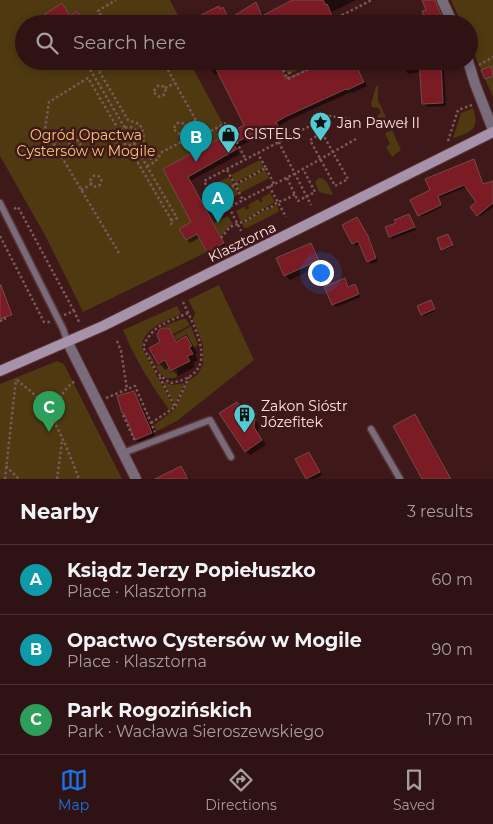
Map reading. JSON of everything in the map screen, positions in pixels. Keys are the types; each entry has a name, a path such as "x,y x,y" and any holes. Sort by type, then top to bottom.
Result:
{"street":[{"path":"442,0 448,15"},
{"path":"471,70 493,131"},
{"name":"Klasztorna","path":"0,371 68,342 493,131"},
{"path":"68,342 136,479"}],"lane":[{"path":"0,203 68,342"},
{"path":"123,453 210,420 231,457"},
{"path":"372,429 400,479"}],"path":[{"path":"100,15 98,11 116,0"},
{"path":"342,15 372,0"},
{"path":"480,65 493,57"},
{"path":"90,70 125,128"},
{"path":"102,70 100,71 128,120 142,128 144,137 142,144 153,163"},
{"path":"168,70 204,135"},
{"path":"284,70 288,79"},
{"path":"288,79 289,70"},
{"path":"288,79 305,70"},
{"path":"118,253 45,129 49,102 88,78 117,127 117,143 122,148 131,150 172,221"},
{"path":"165,88 164,95 156,95 154,90 156,87 161,86 165,88 175,83"},
{"path":"448,141 458,110 474,104 476,109"},
{"path":"351,119 329,116 204,181 220,212 287,178 356,139"},
{"path":"185,126 196,120"},
{"path":"178,123 182,123 185,126 183,133 177,133 175,130 178,123"},
{"path":"147,166 153,163 162,152 191,137 204,135 226,123"},
{"path":"131,127 136,130 138,139 134,144 126,145 122,141 120,136 125,128 131,127"},
{"path":"232,133 236,146 246,160"},
{"path":"274,133 310,205"},
{"path":"322,133 348,179 335,186 320,159 310,140 322,133"},
{"path":"73,139 80,142 78,150 74,150 71,147 70,143 73,139"},
{"path":"134,144 177,218 172,221 171,225"},
{"path":"60,154 71,147"},
{"path":"258,154 274,184"},
{"path":"227,189 266,168"},
{"path":"287,178 298,201 315,192 303,169"},
{"path":"227,170 243,200"},
{"path":"94,176 101,178 99,186 95,187 92,184 91,180 94,176"},
{"path":"81,190 92,184"},
{"path":"269,186 286,217"},
{"path":"221,238 230,227 295,194"},
{"path":"18,207 74,311"},
{"path":"229,207 241,231"},
{"path":"181,298 188,313 198,336 202,352 199,368 190,376 170,383 161,377 154,368 143,347 147,336 156,327 188,313"},
{"path":"0,321 5,319 4,317"},
{"path":"118,341 127,389"},
{"path":"5,479 17,380 15,374"},
{"path":"151,423 175,407 190,376"},
{"path":"161,377 175,407"},
{"path":"55,424 60,397 66,388 79,378"},
{"path":"17,380 40,401 55,424 79,479"},
{"path":"108,397 135,386 156,434 149,437"},
{"path":"124,415 135,442 142,440"},
{"path":"57,479 62,440"},
{"path":"6,466 19,479"}],"green space":[{"name":"Ogród Opactwa Cystersów w Mogile","path":"0,0 170,0 178,15 15,15 15,70 194,70 228,133 163,169 207,252 83,312 46,237 0,156"},
{"path":"451,0 493,0 493,97 478,63 478,15 458,15"},
{"path":"286,70 298,70 288,75"},
{"path":"376,86 378,86 378,100 388,122 381,125 377,116 381,113 379,108 372,107 371,104"},
{"path":"473,108 476,120 473,129 470,132 453,138 461,113"},
{"path":"392,130 401,150 392,157 386,147 390,144 385,133"},
{"path":"260,160 264,168 235,183 231,175"},
{"path":"265,170 269,178 240,193 236,185"},
{"path":"229,177 233,184 223,189 224,193 234,186 239,194 224,202 214,184"},
{"path":"319,178 326,181 333,194 319,192 315,182"},
{"path":"270,193 275,202 241,222 236,211 244,207 246,210 249,208 248,205 258,199 260,202 263,201 261,198"},
{"path":"276,204 278,212 244,228 242,223"},
{"path":"228,216 233,224 221,236 214,223"},
{"path":"219,285 254,360 177,421 157,431 154,425 175,409 187,382 198,374 203,364 203,345 193,319 195,313 188,300"},
{"path":"177,306 181,314 150,331 143,341 142,348 174,407 170,411 144,372 123,330"},
{"path":"186,319 190,325 173,334 169,327 163,326"},
{"path":"191,326 198,345 194,348 187,334 176,340 174,336"},
{"path":"150,354 156,366 164,362 170,373 177,369 178,375 175,378 166,378 154,365 148,355"},
{"path":"57,361 64,364 122,479 0,479 0,384"},
{"path":"162,381 172,385 185,383 175,405"}],"building":[{"path":"292,0 323,0 332,15 264,15"},
{"path":"422,0 435,0 441,15 424,15 422,11 426,10"},
{"path":"256,2 262,15 235,15"},
{"path":"62,3 69,15 46,15"},
{"path":"219,6 220,9 223,7 227,15 201,15"},
{"path":"77,11 79,15 71,15"},
{"path":"491,66 493,76 485,79 481,70"},
{"path":"216,70 282,70 286,79 306,70 358,70 364,82 276,122 280,130 268,136 263,129 233,144 237,149 188,177 224,243 207,252 197,234 186,240 179,229 191,222 163,169 244,125"},
{"path":"420,70 441,70 443,103 422,104"},
{"path":"474,159 483,184 493,181 493,203 477,216 470,207 476,202 464,185 438,196 441,205 418,216 410,200 430,190 425,179"},
{"path":"409,214 415,227 389,237 385,227 396,223 394,220"},
{"path":"357,217 368,236 376,258 367,262 358,241 352,244 342,225"},
{"path":"448,234 453,245 441,250 437,238"},
{"path":"311,243 319,260 284,276 276,258"},
{"path":"345,278 348,287 355,284 359,294 332,305 324,287"},
{"path":"0,285 12,315 0,319"},
{"path":"431,300 435,309 421,315 417,306"},
{"path":"169,328 176,342 186,336 192,346 189,347 193,354 187,356 190,361 170,371 165,360 158,364 149,348 160,342 157,335 159,330"},
{"path":"134,391 152,433 135,440 124,413 122,413 117,396"},
{"name":"Zakon Sióstr Józefitek","path":"237,402 245,413 252,415 255,419 254,427 262,440 245,452 219,413"},
{"path":"415,414 451,479 422,479 393,426"},
{"path":"309,452 320,472 306,479 295,459"},
{"path":"181,466 188,479 155,479"}],"place":[{"name":"Jan Paweł II","path":"321,142"},
{"name":"CISTELS","path":"228,153"},
{"name":"Opactwo Cystersów w Mogile","path":"196,162"},
{"name":"Ksiądz Jerzy Popiełuszko","path":"218,223"},
{"name":"Park Rogozińskich","path":"49,432"},
{"name":"Zakon Sióstr Józefitek","path":"245,433"}]}
